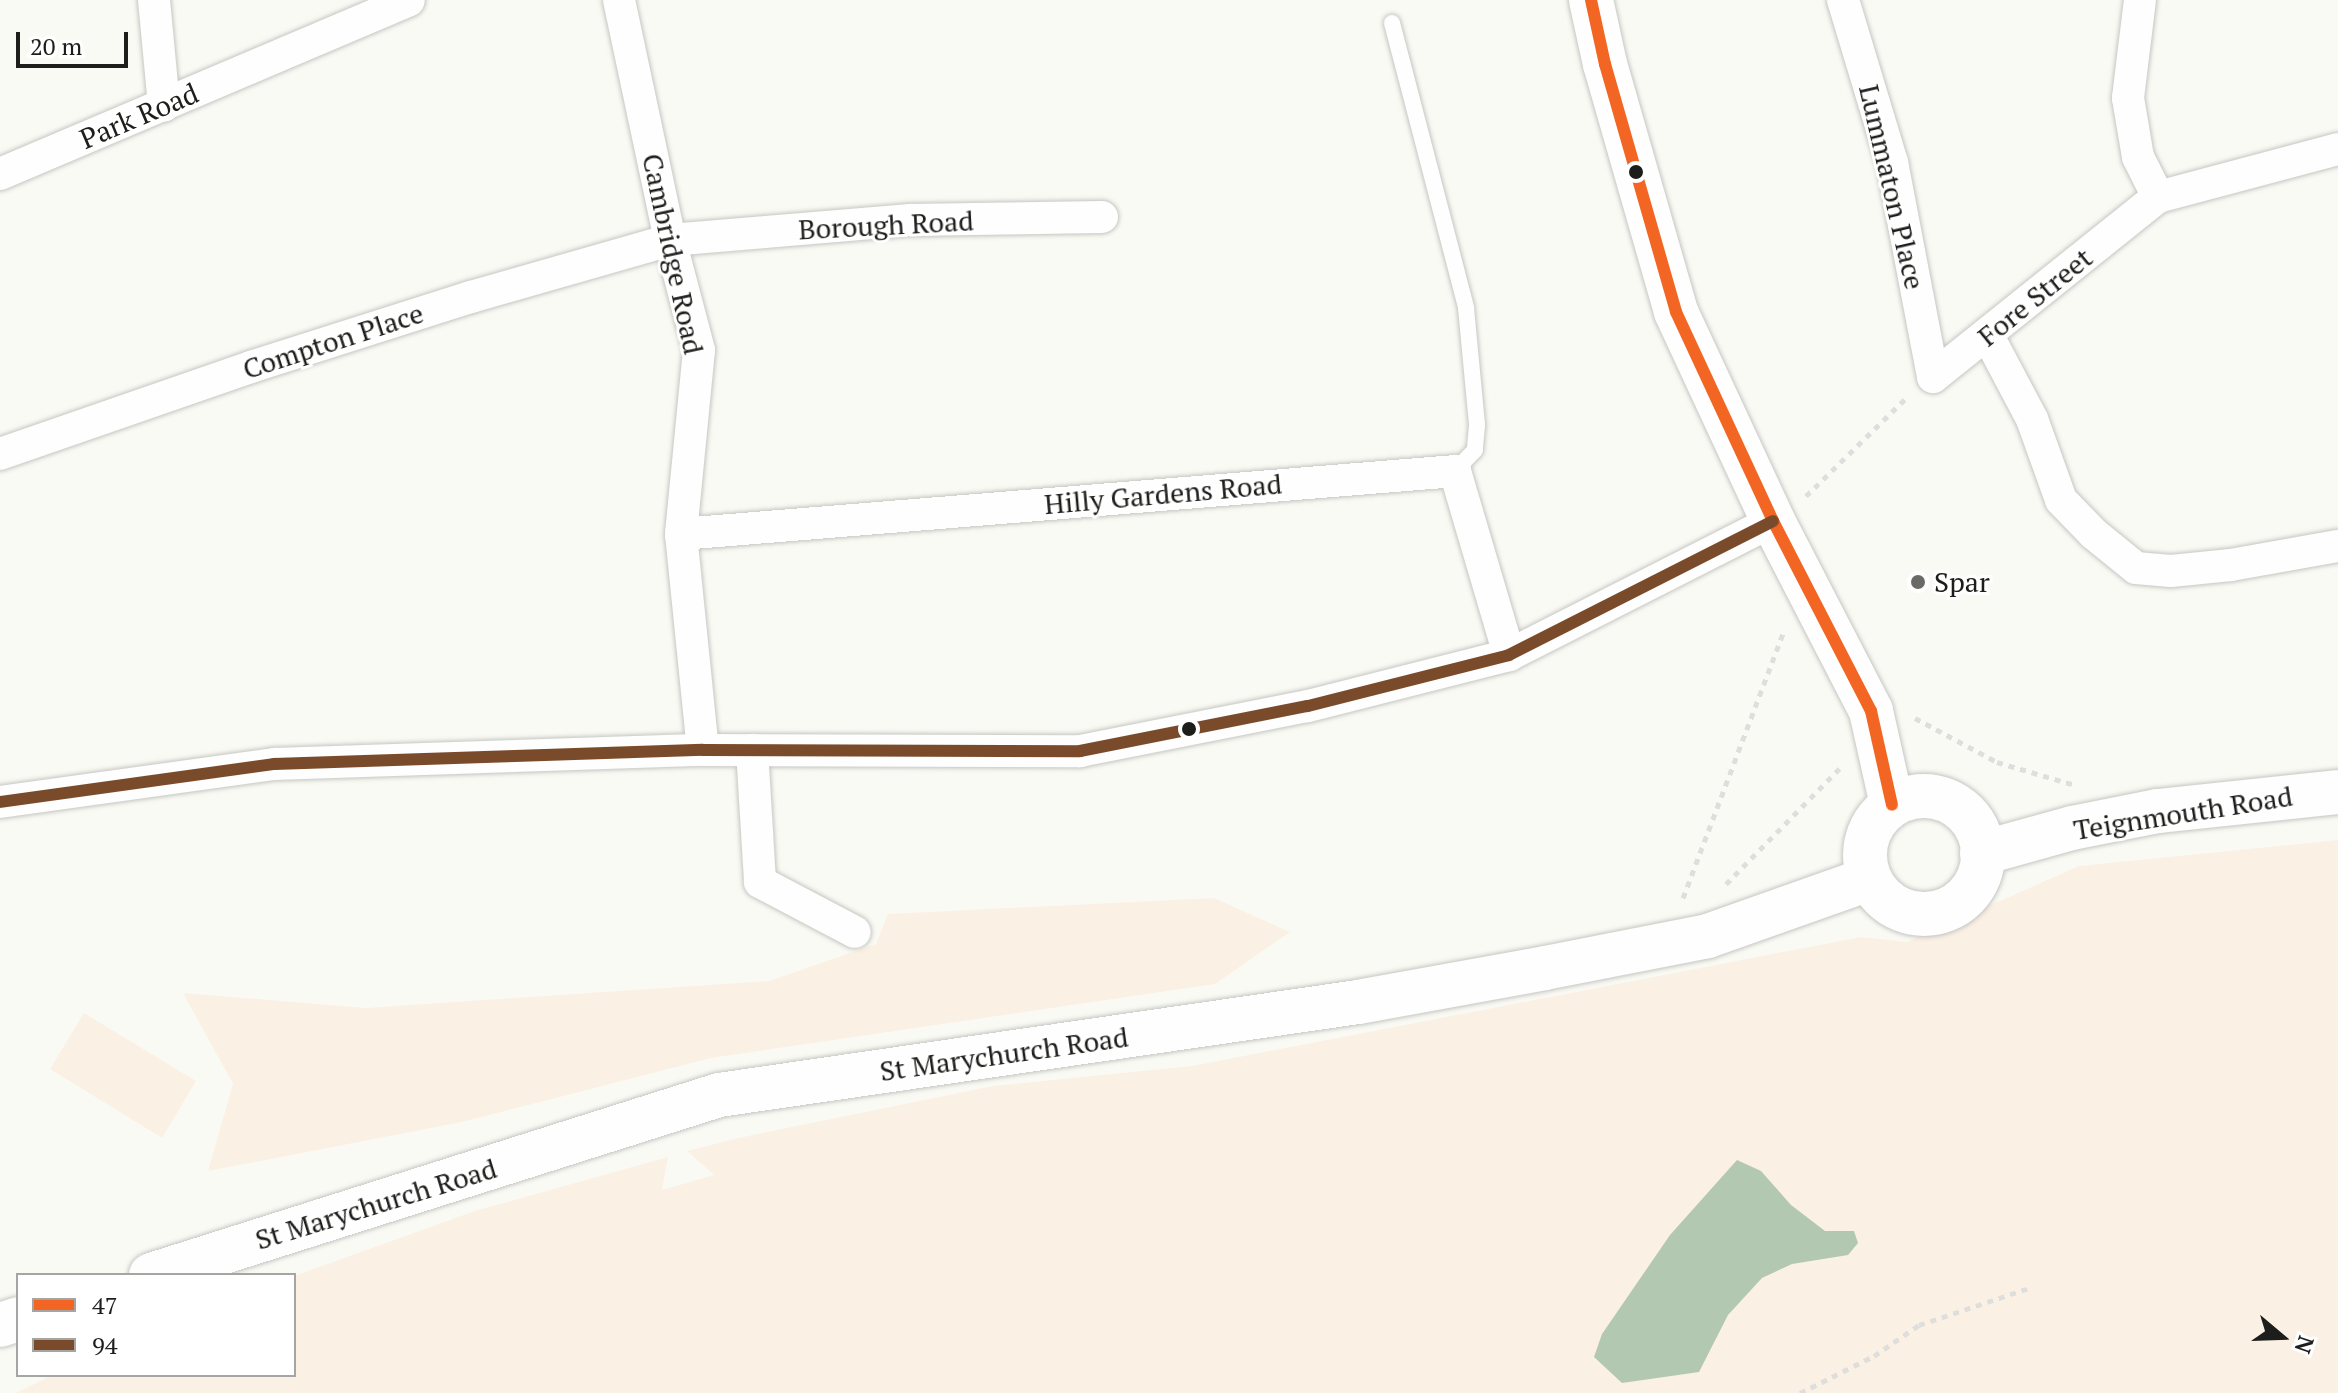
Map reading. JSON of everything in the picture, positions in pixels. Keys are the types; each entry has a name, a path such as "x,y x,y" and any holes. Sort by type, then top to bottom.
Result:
{"main road":[{"path":"1591,0 1605,64 1676,312 1773,521 1873,721 1892,805"},
{"name":"Teignmouth Road","path":"1982,853 2072,828 2158,811 2338,792"},
{"path":"1926,796 1944,799 1971,820 1982,853 1980,874 1970,891 1955,905 1936,913 1916,914 1897,908 1881,896 1869,879 1865,863 1868,838 1879,816 1892,805 1926,796"},
{"name":"St Marychurch Road","path":"157,1273 719,1095 1358,1002 1708,936 1869,879"}],"street":[{"path":"154,0 164,106"},
{"name":"Park Road","path":"0,174 409,0"},
{"name":"Cambridge Road","path":"619,0 670,240 699,350 681,534 703,750"},
{"name":"Lummaton Place","path":"1843,0 1892,162 1933,377"},
{"path":"2140,0 2128,98 2138,157 2158,197"},
{"name":"Fore Street","path":"1933,377 2158,197 2338,149"},
{"name":"Borough Road","path":"670,240 910,220 1102,217"},
{"name":"Compton Place","path":"0,454 412,315 670,240"},
{"path":"1988,336 2032,419 2061,500 2094,534 2136,568 2171,571 2231,565 2338,546"},
{"path":"1455,471 1509,655"},
{"name":"Hilly Gardens Road","path":"681,534 1455,471"},
{"path":"0,802 274,764 703,750 1080,751 1308,706 1509,655 1773,521"},
{"path":"752,750 760,882 855,932"}],"lane":[{"path":"1392,23 1466,308 1477,425 1475,450 1455,471"}],"path":[{"path":"1773,521 1811,492 1890,411 1933,377"},
{"path":"1666,944 1803,579"},
{"path":"1719,892 1873,721 1915,718 1997,762 2085,788"},
{"path":"1800,1393 1874,1356 1919,1325 2029,1288"}],"shaded area":[{"path":"2338,840 2338,1393 16,1393 49,1377 296,1377 296,1275 475,1211 668,1157 662,1190 714,1175 687,1151 993,1086 1192,1066 1861,937 1907,942 2079,866"},
{"path":"1214,898 1290,932 1215,984 711,1058 462,1122 208,1171 233,1084 183,993 366,1008 769,981 876,944 888,914"},
{"path":"84,1013 196,1081 162,1138 50,1069"},
{"path":"1737,1160 1761,1171 1791,1205 1825,1231 1854,1231 1858,1243 1848,1255 1792,1264 1762,1278 1728,1315 1699,1372 1622,1383 1594,1357 1602,1334 1670,1235"}],"transit line":[{"name":"47","path":"1591,0 1605,64 1676,312 1773,521 1871,711 1892,805"},
{"name":"94","path":"0,802 274,764 703,750 1080,751 1308,706 1509,655 1773,521"}],"place":[{"name":"Spar","path":"1918,582"}]}
